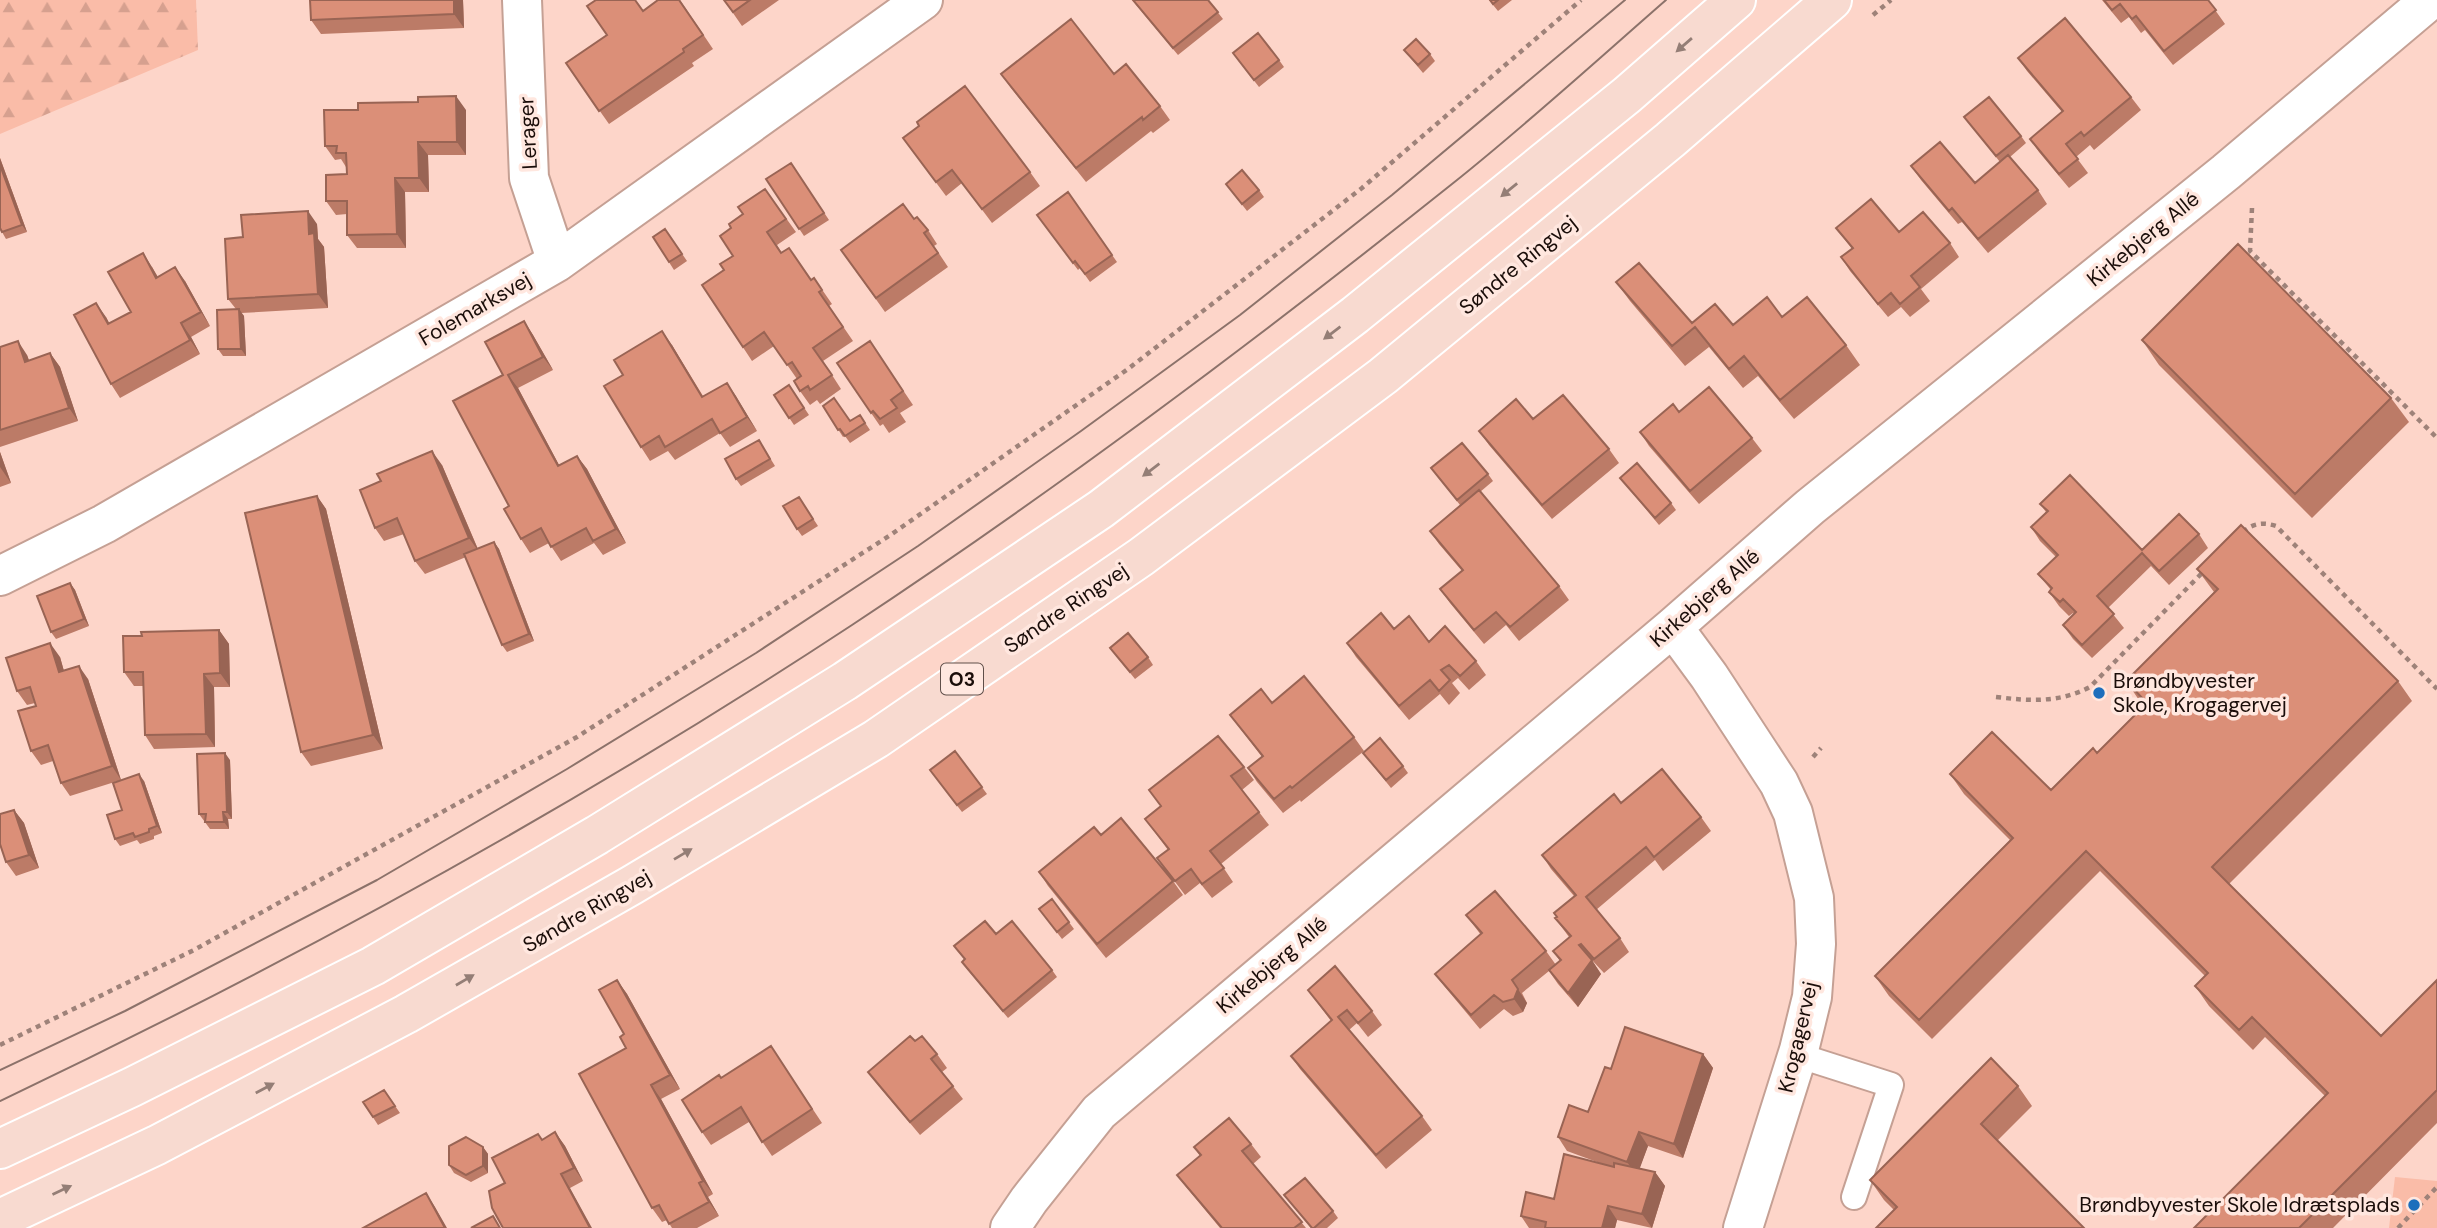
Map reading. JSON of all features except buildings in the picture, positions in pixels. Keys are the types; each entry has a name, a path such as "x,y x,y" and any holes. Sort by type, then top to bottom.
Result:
{"main road":[{"path":"0,1149 132,1087 373,966 597,835 845,681 1101,509 1355,315 1627,95 1736,0"},
{"name":"Søndre Ringvej","path":"0,1219 157,1145 406,1014 632,885 876,738 1141,557 1383,376 1670,139 1832,0"}],"street":[{"name":"Lerager","path":"522,0 529,178 557,262"},
{"name":"Folemarksvej","path":"0,576 104,524 557,262 923,0"},
{"name":"Kirkebjerg Allé","path":"1010,1228 1099,1112 1673,627 1817,501 2226,172 2430,0"},
{"name":"Krogagervej","path":"1673,627 1709,676 1772,773 1793,813 1814,898 1816,944 1812,997 1744,1228"}],"lane":[{"path":"1797,1055 1891,1085 1854,1197"}],"path":[{"path":"0,1045 194,950 577,737 888,536 1128,369 1224,295 1362,188 1581,0"},
{"path":"2226,172 2252,203 2250,251 2437,438"},
{"path":"2235,539 2252,525 2268,523 2276,526 2437,689"},
{"path":"1996,697 2054,700 2090,687 2206,568"},
{"path":"2398,1228 2437,1187"}],"green space":[{"path":"0,0 196,0 198,50 0,134"},
{"name":"Brøndbyvester Skole Idrætsplads","path":"2395,1177 2437,1181 2437,1228 2389,1228"}],"tram line":[{"path":"0,1070 125,1011 377,880 567,769 756,653 918,546 1240,315 1392,195 1625,0"},
{"path":"0,1101 219,993 434,878 645,755 852,625 1082,466 1306,299 1479,162 1666,0"}],"place":[{"name":"Brøndbyvester Skole, Krogagervej","path":"2099,693"},
{"name":"Brøndbyvester Skole Idrætsplads","path":"2414,1205"}]}
